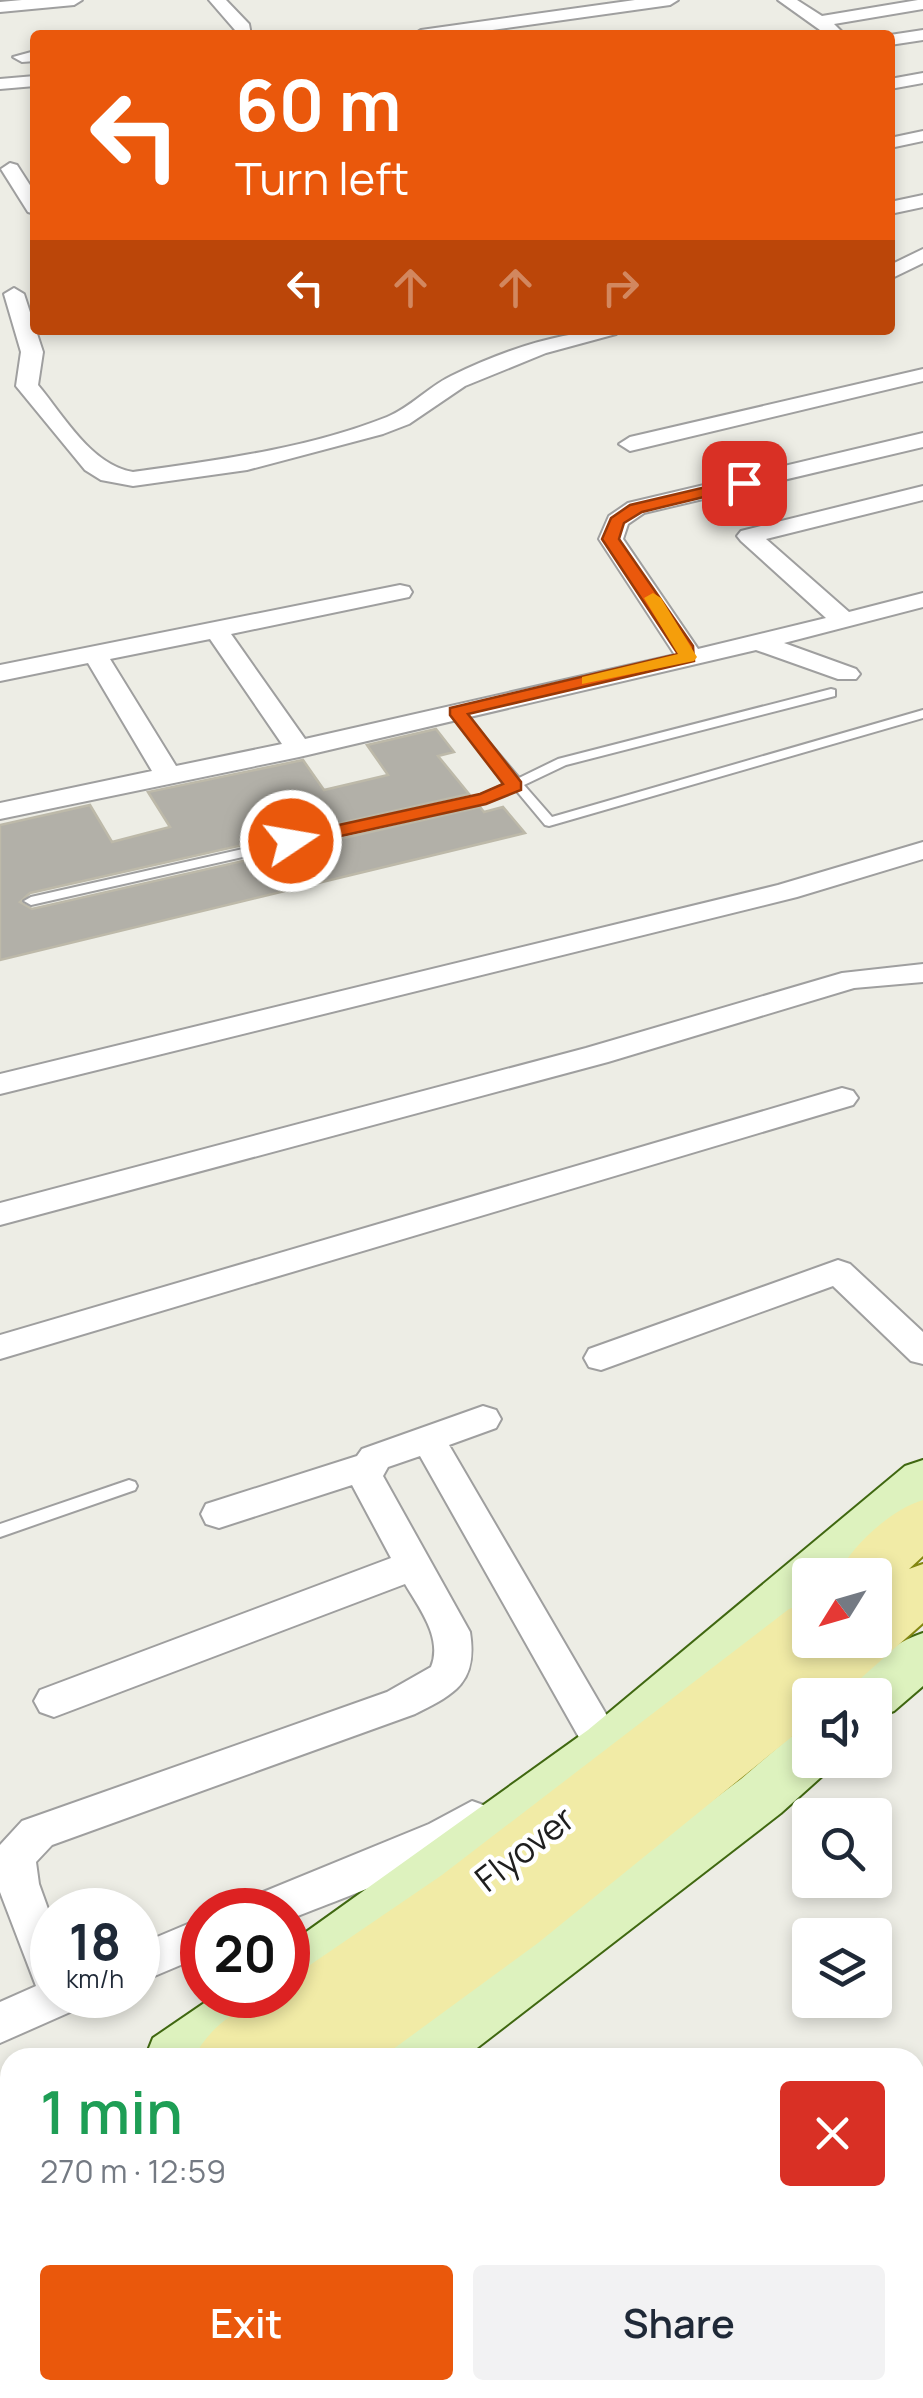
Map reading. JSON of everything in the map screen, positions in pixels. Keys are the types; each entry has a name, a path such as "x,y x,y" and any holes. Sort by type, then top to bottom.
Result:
{"main road":[{"path":"884,1558 923,1521"},
{"path":"892,1616 923,1586"},
{"name":"Flyover","path":"243,2048 465,1895 792,1639"},
{"name":"Flyover","path":"340,2048 559,1889 845,1658"}],"street":[{"path":"0,7 74,0"},
{"path":"217,0 244,30"},
{"path":"456,30 666,0"},
{"path":"786,0 830,30"},
{"path":"818,22 923,4"},
{"path":"895,39 923,35"},
{"path":"0,84 30,81"},
{"path":"895,143 923,136"},
{"path":"5,170 30,167"},
{"path":"5,170 30,202"},
{"path":"895,207 923,201"},
{"path":"895,270 923,255"},
{"path":"16,293 32,352 27,386 93,465 110,474 133,478 247,462 376,429 474,374 539,349 591,335"},
{"path":"630,444 923,375"},
{"path":"688,657 611,539 617,521 636,508 923,440"},
{"path":"845,621 749,536 923,493"},
{"path":"0,674 400,592"},
{"path":"0,811 299,749 759,643 923,600"},
{"path":"216,630 299,749"},
{"path":"759,643 839,684"},
{"path":"95,654 168,776"},
{"path":"0,1084 787,891 923,850"},
{"path":"0,1214 597,1055 852,979 923,974"},
{"path":"0,1347 842,1098"},
{"path":"601,1358 838,1272 923,1352"},
{"path":"219,1514 366,1467 376,1458 483,1419"},
{"path":"428,1439 604,1741"},
{"path":"30,1916 18,1884 15,1857 38,1833 401,1703 446,1678 456,1656 451,1632 364,1475 366,1467"},
{"path":"310,1962 604,1741 923,1479"},
{"path":"54,1701 414,1565"},
{"path":"892,1681 923,1654"},
{"path":"310,1892 444,1836 604,1741"},
{"path":"430,2048 792,1769"},
{"path":"0,2022 30,2009"},
{"path":"189,2048 232,2018"}],"lane":[{"path":"31,901 486,798 562,762 839,684"},
{"path":"456,712 549,822 923,714"},
{"path":"0,1531 129,1486"}],"building":[{"path":"436,729 454,752 438,756 469,794 30,893 20,902 32,909 480,807 484,812 503,807 525,833 0,960 0,825 90,805 112,842 170,827 148,792 303,760 324,790 388,775 367,745"}],"slow traffic":[{"path":"589,680 688,657 653,598"}],"route":[{"path":"291,841 486,798 515,786 456,712 688,657 611,539 617,521 636,508 744,483"}]}
